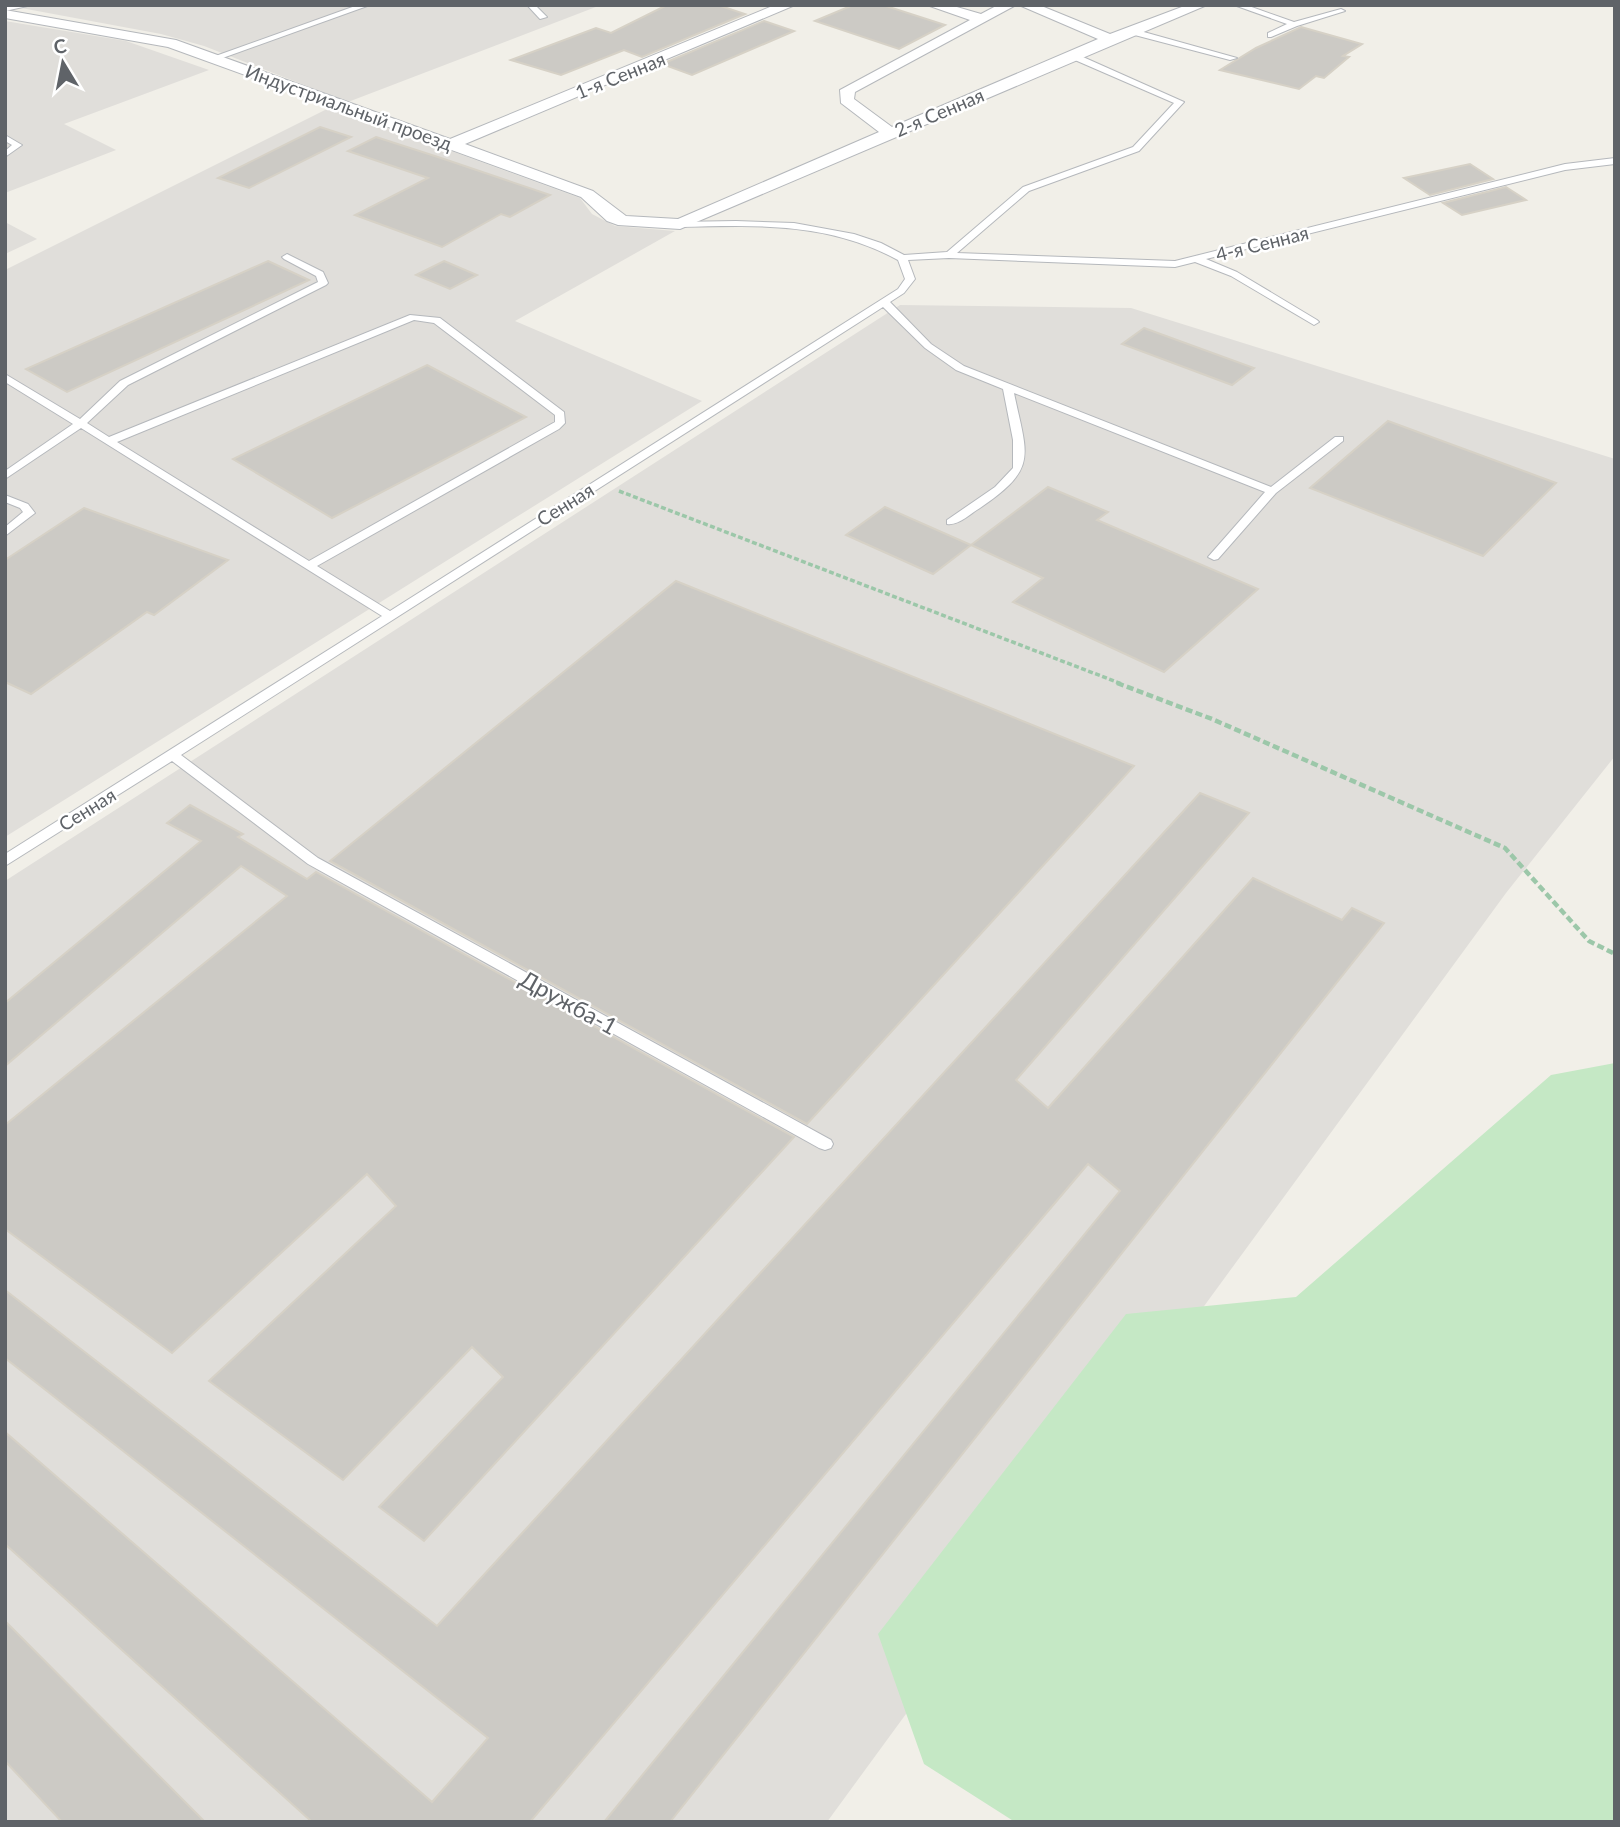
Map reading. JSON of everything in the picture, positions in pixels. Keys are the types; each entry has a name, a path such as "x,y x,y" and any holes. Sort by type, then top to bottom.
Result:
{"street":[{"name":"1-я Сенная","path":"452,144 788,5"},
{"path":"934,5 983,19"},
{"path":"890,133 846,100 845,94 1009,5"},
{"path":"1026,5 1110,39"},
{"name":"2-я Сенная","path":"680,223 1110,39 1200,5"},
{"name":"Индустриальный проезд","path":"5,11 152,38 214,58 587,194 605,212 624,221 680,223"}],"lane":[{"path":"5,11 28,5"},
{"path":"214,58 366,5"},
{"path":"531,5 543,17"},
{"path":"1238,5 1294,24"},
{"path":"1271,35 1294,24 1341,11"},
{"path":"1130,31 1234,58"},
{"path":"949,255 1026,188 1136,149 1146,143 1169,110 1180,102 1072,55"},
{"path":"5,137 18,145 5,155"},
{"name":"4-я Сенная","path":"901,258 949,255 1175,264 1565,167 1615,161"},
{"path":"1598,163 1615,174"},
{"path":"680,223 769,225 823,230 866,240 901,258"},
{"path":"5,476 80,424 124,383 323,282 320,274 287,257"},
{"name":"Сенная","path":"5,861 884,302 901,290 910,279 901,258"},
{"path":"1198,259 1234,274 1314,321"},
{"path":"884,302 942,358 1008,387 1272,491"},
{"path":"109,441 412,317 437,320 560,414 562,418 555,427 309,566"},
{"path":"5,377 390,616"},
{"path":"951,522 1007,482 1017,469 1019,454 1008,387"},
{"path":"1214,557 1272,491 1339,439"},
{"path":"5,498 24,506 29,513 5,533"},
{"name":"Дружба-1","path":"172,755 313,861 825,1144"}],"path":[{"path":"599,483 1212,719 1505,848 1589,941 1615,954"}],"shaded area":[{"path":"5,5 601,5 348,102 204,46 161,34"},
{"path":"5,21 126,41 209,70 64,124 116,150 5,193"},
{"path":"331,107 580,198 592,214 615,226 675,231 515,321 702,401 5,837 5,270"},
{"path":"5,222 37,239 5,254"},
{"path":"900,305 1131,308 1615,459 1615,756 1506,893 827,1822 5,1822 5,881"}],"green space":[{"path":"1615,1063 1615,1822 1015,1822 924,1764 878,1634 1126,1314 1296,1297 1551,1075"}],"building":[{"path":"667,5 718,5 745,14 642,57 624,50 561,75 511,60 596,28 611,33"},
{"path":"853,5 883,5 945,25 899,49 815,21"},
{"path":"764,21 794,31 692,75 662,64"},
{"path":"1301,27 1362,44 1343,56 1349,57 1324,78 1316,76 1299,89 1220,70 1256,48"},
{"path":"320,127 351,137 249,188 218,178"},
{"path":"376,137 550,195 510,217 501,214 442,247 355,215 428,178 348,151"},
{"path":"1470,164 1493,179 1430,195 1404,178"},
{"path":"1506,187 1526,200 1462,215 1443,203"},
{"path":"268,261 309,280 67,392 26,369"},
{"path":"444,261 477,275 450,289 416,275"},
{"path":"1144,328 1254,368 1232,385 1122,344"},
{"path":"427,365 526,417 332,518 233,459"},
{"path":"1388,421 1556,483 1483,556 1310,488"},
{"path":"1048,487 1108,512 1097,520 1258,589 1164,672 1013,602 1043,578 971,545"},
{"path":"885,507 971,545 933,574 846,535"},
{"path":"84,508 228,560 154,615 147,612 31,694 5,682 5,560"},
{"path":"676,581 1134,766 807,1124 330,861"},
{"path":"1200,793 1249,813 1016,1080 1048,1108 1253,878 1342,920 1352,908 1384,923 670,1822 604,1822 1120,1191 1088,1164 530,1822 312,1822 5,1544 5,1432 432,1802 488,1738 5,1358 5,1290 437,1626"},
{"path":"190,805 243,834 238,837 307,879 316,872 794,1137 424,1541 379,1507 503,1377 472,1347 343,1480 209,1381 396,1206 367,1174 172,1353 5,1229 5,1125 287,896 241,866 5,1066 5,1003 201,841 167,823"},
{"path":"5,1621 205,1822 62,1822 5,1761"}]}
